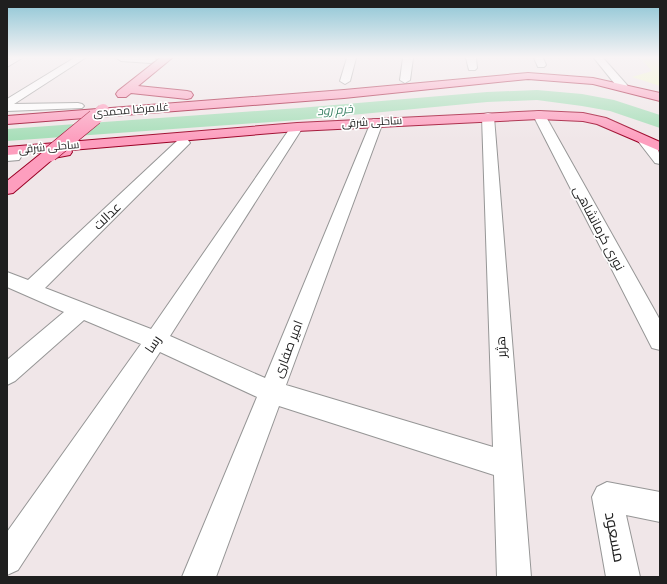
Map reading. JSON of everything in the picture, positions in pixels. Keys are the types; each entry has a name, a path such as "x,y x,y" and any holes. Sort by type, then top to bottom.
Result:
{"main road":[{"path":"7,189 134,85"},
{"name":"غلامرضا محمدی","path":"7,120 424,85"},
{"name":"غلامرضا محمدی","path":"614,85 660,97"},
{"path":"129,89 171,94 270,99"},
{"name":"ساحلی شرقی","path":"9,155 253,130 377,122 539,115 583,117 601,122 660,147"},
{"path":"50,154 228,139 253,130"}],"street":[{"path":"7,104 37,85"},
{"path":"7,108 78,106"},
{"name":"نوری کرمانشاهی","path":"539,115 660,341"},
{"name":"هژبر","path":"488,117 514,577"},
{"name":"امیر صفاری","path":"199,577 377,122"},
{"name":"رسا","path":"7,559 156,340 296,127"},
{"path":"645,141 660,160"},
{"name":"عدالت","path":"30,290 184,143"},
{"path":"7,279 30,290 156,340 271,392 507,465"},
{"path":"7,374 81,310"},
{"name":"مسعود","path":"623,577 607,497 660,507"}],"waterway":[{"name":"خرم رود","path":"7,135 299,114 487,97 537,95 582,100 614,106 660,122"}]}
